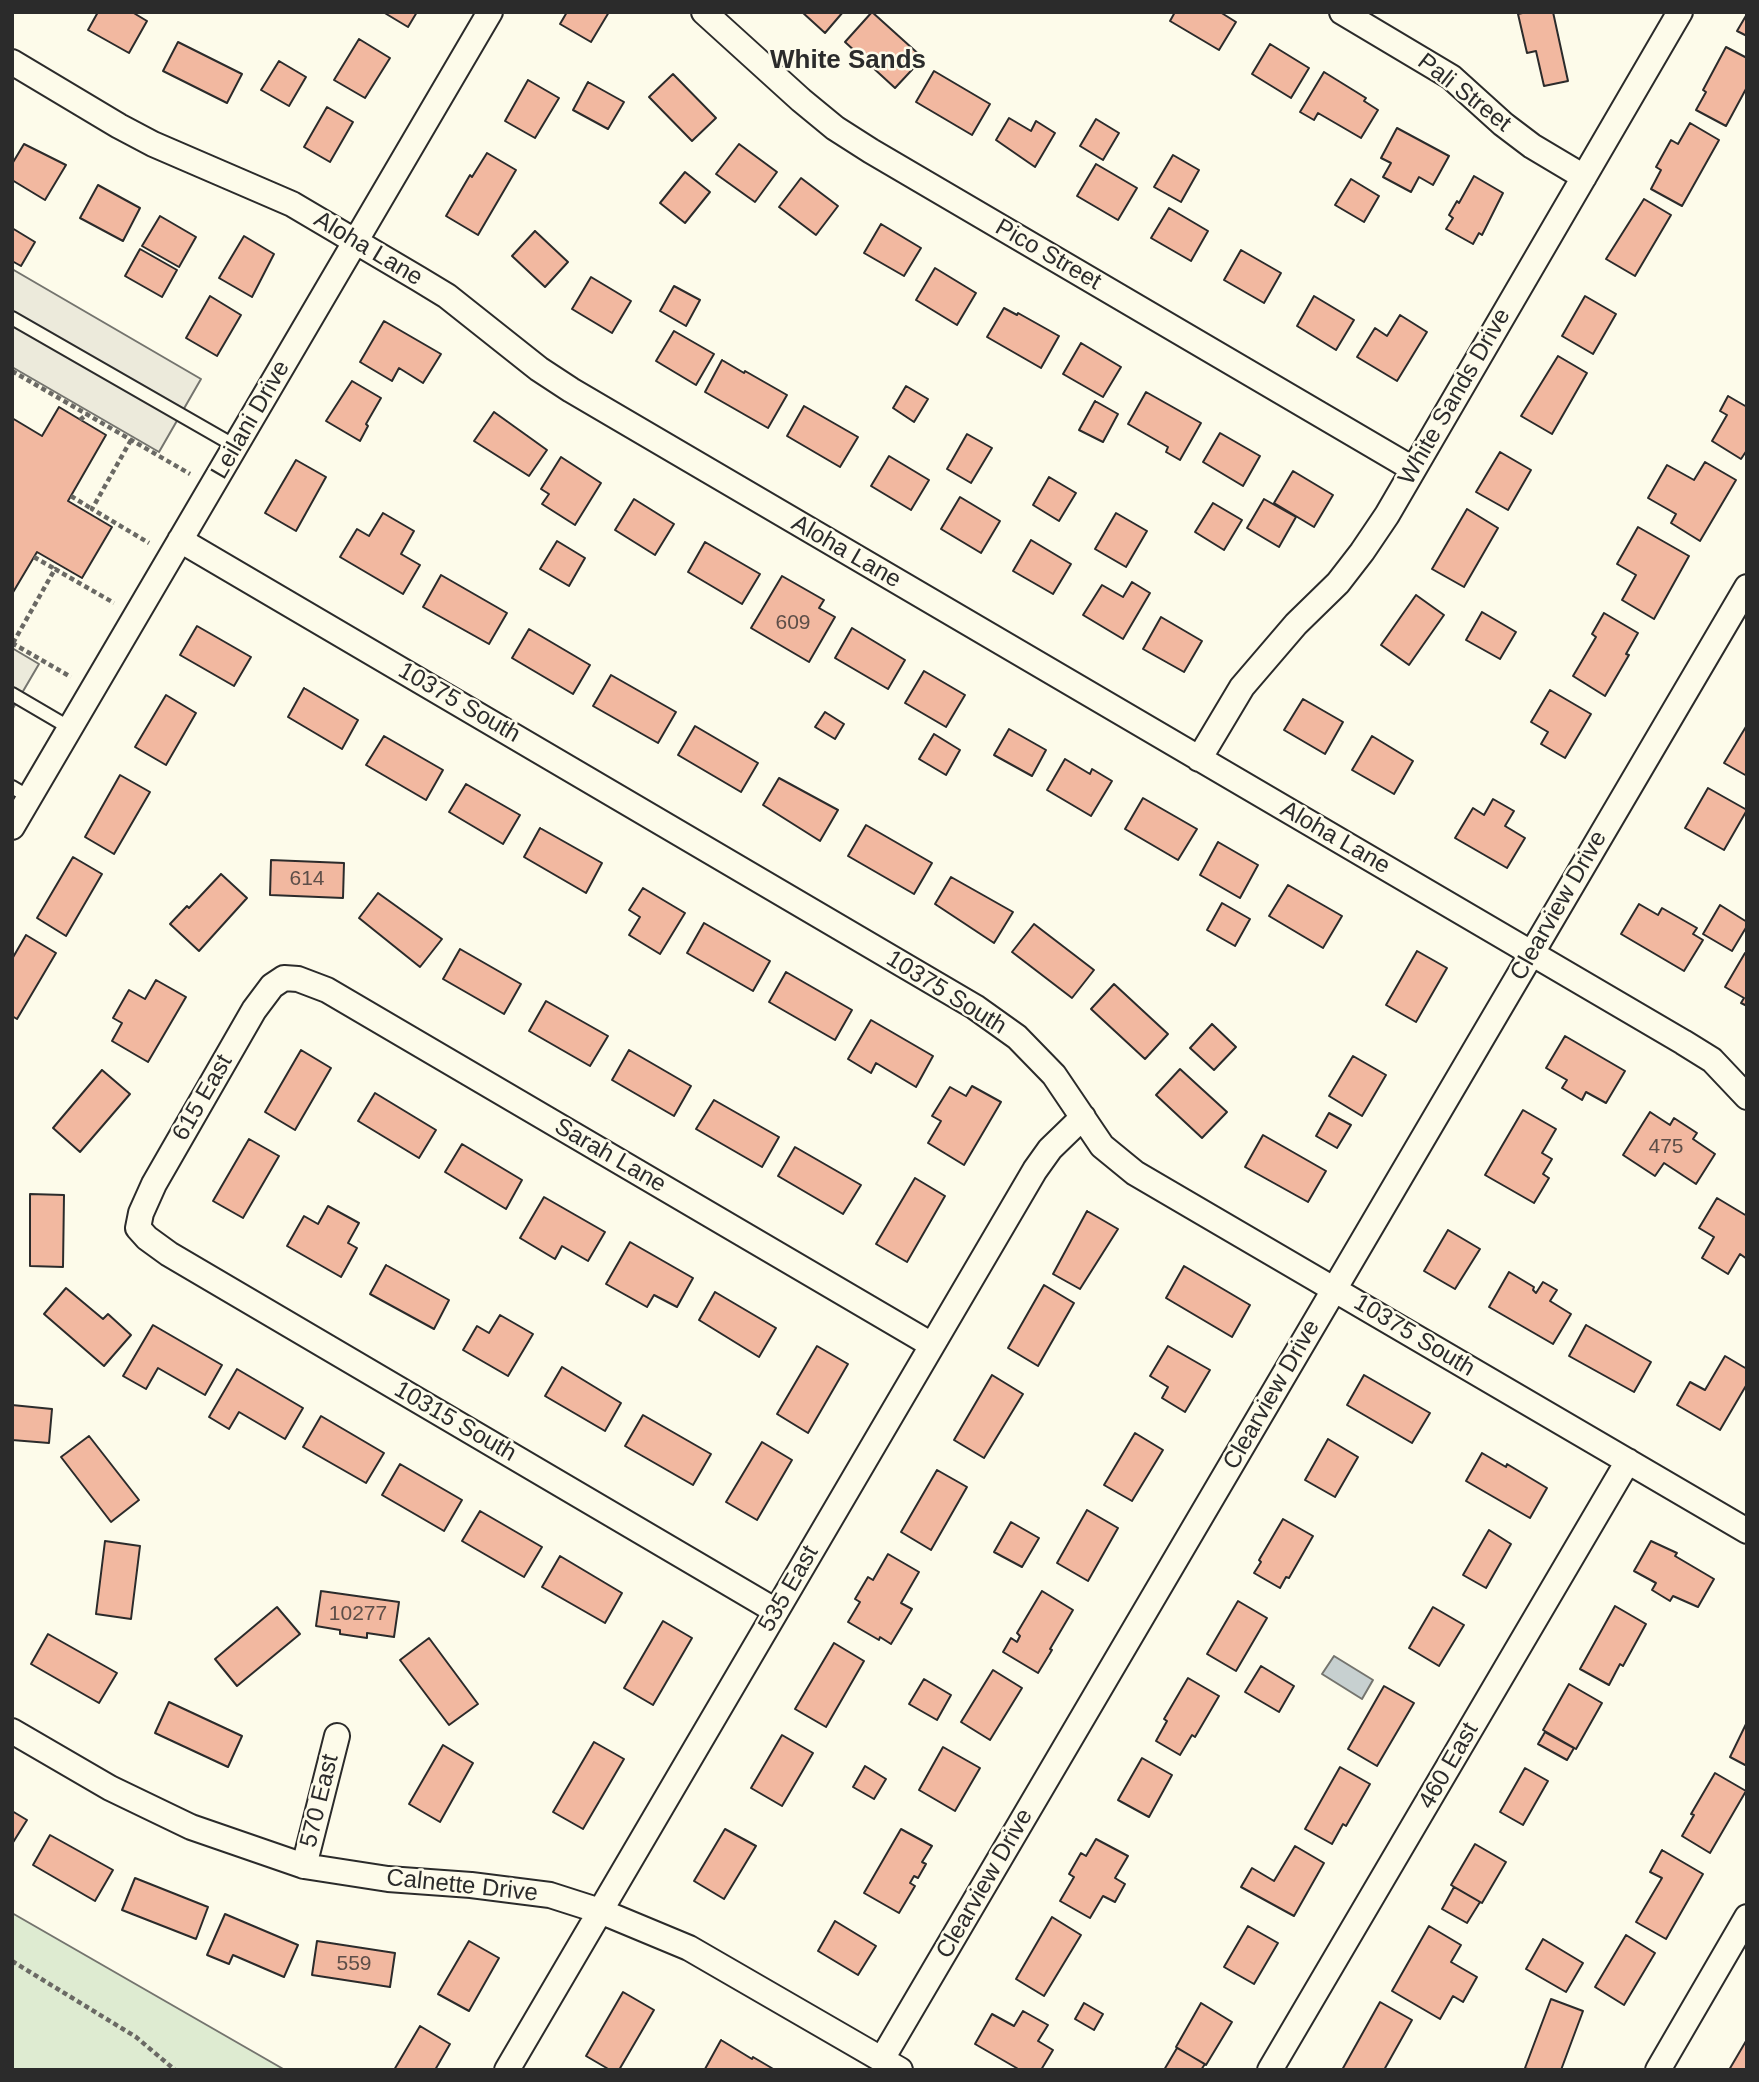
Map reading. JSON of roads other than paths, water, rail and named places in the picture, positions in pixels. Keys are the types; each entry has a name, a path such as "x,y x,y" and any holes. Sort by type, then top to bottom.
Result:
{"street":[{"name":"Leilani Drive","path":"12,827 21,792 71,728 489,12"},
{"name":"Pico Street","path":"704,12 835,128 1413,470"},
{"name":"Pali Street","path":"1342,12 1451,77 1532,146 1584,177"},
{"name":"White Sands Drive","path":"1199,758 1227,709 1259,665 1338,583 1362,552 1413,470 1680,12"},
{"name":"Aloha Lane","path":"12,62 153,144 292,204 447,296 539,369 571,390 1683,1042 1712,1060 1747,1097"},
{"name":"10375 South","path":"180,540 975,1007 1017,1037 1045,1065 1102,1146 1135,1173 1747,1531"},
{"name":"Clearview Drive","path":"891,2064 1335,1289 1747,587"},
{"name":"615 East","path":"138,1228 141,1213 154,1184 247,1022 262,997 284,978"},
{"name":"Sarah Lane","path":"284,978 298,979 327,990 932,1345"},
{"name":"535 East","path":"507,2070 1035,1170 1050,1149 1083,1117"},
{"name":"10315 South","path":"138,1228 146,1238 169,1254 776,1611"},
{"name":"460 East","path":"1270,2070 1628,1461"},
{"name":"Calnette Drive","path":"12,1731 110,1788 191,1827 304,1866 388,1879 471,1885 550,1895 600,1911 689,1948 891,2064"},
{"name":"570 East","path":"304,1866 337,1736"},
{"path":"1658,2070 1747,1917"}],"lane":[{"path":"12,318 235,446"},
{"path":"12,694 71,728"}],"district":[{"name":"White Sands","path":"848,61"}]}
